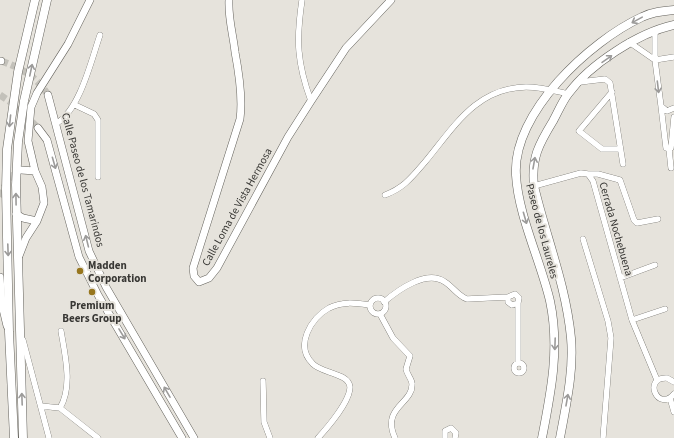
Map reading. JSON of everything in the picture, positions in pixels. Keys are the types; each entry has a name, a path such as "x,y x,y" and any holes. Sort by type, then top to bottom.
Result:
{"main road":[{"path":"14,438 9,332 6,189 7,149 18,72 35,0"},
{"path":"23,438 16,214 18,142 24,101 47,0"},
{"name":"Paseo de los Laureles","path":"542,438 554,373 556,338 550,301 520,199 516,175 518,152 526,130 550,90 589,52 619,30 643,17 658,12 674,10"},
{"name":"Paseo de los Laureles","path":"560,438 571,375 571,339 564,290 534,186 532,170 535,155 542,138 569,94 601,62 629,42 655,30 674,24"}],"street":[{"path":"18,258 26,238 37,220 44,203 41,182 34,171 28,141 31,107 37,93 68,44 90,0"},
{"name":"Calle Loma de Vista Hermosa","path":"229,0 229,16 236,53 242,106 240,119 194,268 194,276 199,282 209,278 217,268 288,138 346,48 391,0"},
{"path":"302,0 298,25 298,50 301,74 311,101"},
{"path":"655,30 655,60 666,148 669,150"},
{"path":"57,123 64,119 75,105 100,35"},
{"path":"629,42 655,60 674,57"},
{"path":"580,82 605,79 610,83 623,164"},
{"path":"385,195 399,190 470,110 487,96 506,89 528,87 569,94"},
{"path":"612,92 579,131 602,148 620,149"},
{"name":"Calle Paseo de los Tamarindos","path":"48,94 57,123 89,251 96,267 177,411 194,438"},
{"path":"75,105 94,114 98,120 98,177"},
{"path":"661,106 667,111 674,108"},
{"path":"671,168 669,150 671,148 674,116"},
{"path":"38,128 47,140 79,257 86,272 182,438"},
{"path":"22,170 34,171"},
{"name":"Cerrada Nochebuena","path":"534,186 580,173 588,174 593,181 632,320 657,380 654,390 657,396 663,399 672,396"},
{"path":"588,174 598,174 620,180 634,220 637,223 658,218"},
{"path":"16,214 23,218 37,220"},
{"path":"583,239 608,321 611,338 603,438"},
{"path":"620,278 655,265"},
{"path":"86,272 96,267"},
{"path":"0,277 2,305 9,332"},
{"path":"384,302 409,284 420,280 437,278 445,281 467,299 508,297 508,302 512,306 518,303 518,363"},
{"path":"370,305 376,299 384,302"},
{"path":"318,438 332,423 348,395 350,386 344,377 321,370 312,364 307,356 305,346 306,333 312,322 323,311 335,305 347,302 370,305"},
{"path":"380,314 384,311 386,306 384,302"},
{"path":"370,305 371,310 380,314 393,338 410,356 406,369 412,384 411,389 395,411 392,420 391,429 395,438"},
{"path":"632,320 665,309"},
{"path":"20,330 41,406 48,438"},
{"path":"60,408 66,399 67,364 61,331"},
{"path":"657,380 667,378 674,382"},
{"path":"264,381 264,422 270,438"},
{"path":"672,396 674,412"},
{"path":"41,406 60,408 98,438"},
{"path":"169,416 177,411"},
{"path":"445,438 445,431 451,428 456,433 455,438"}],"tunnel":[{"path":"1,61 28,74 43,88 48,95"},
{"path":"0,95 15,105 38,128"},
{"path":"0,197 8,179 19,171"}],"place":[{"name":"Madden Corporation","path":"80,271"},
{"name":"Premium Beers Group","path":"92,292"}]}
